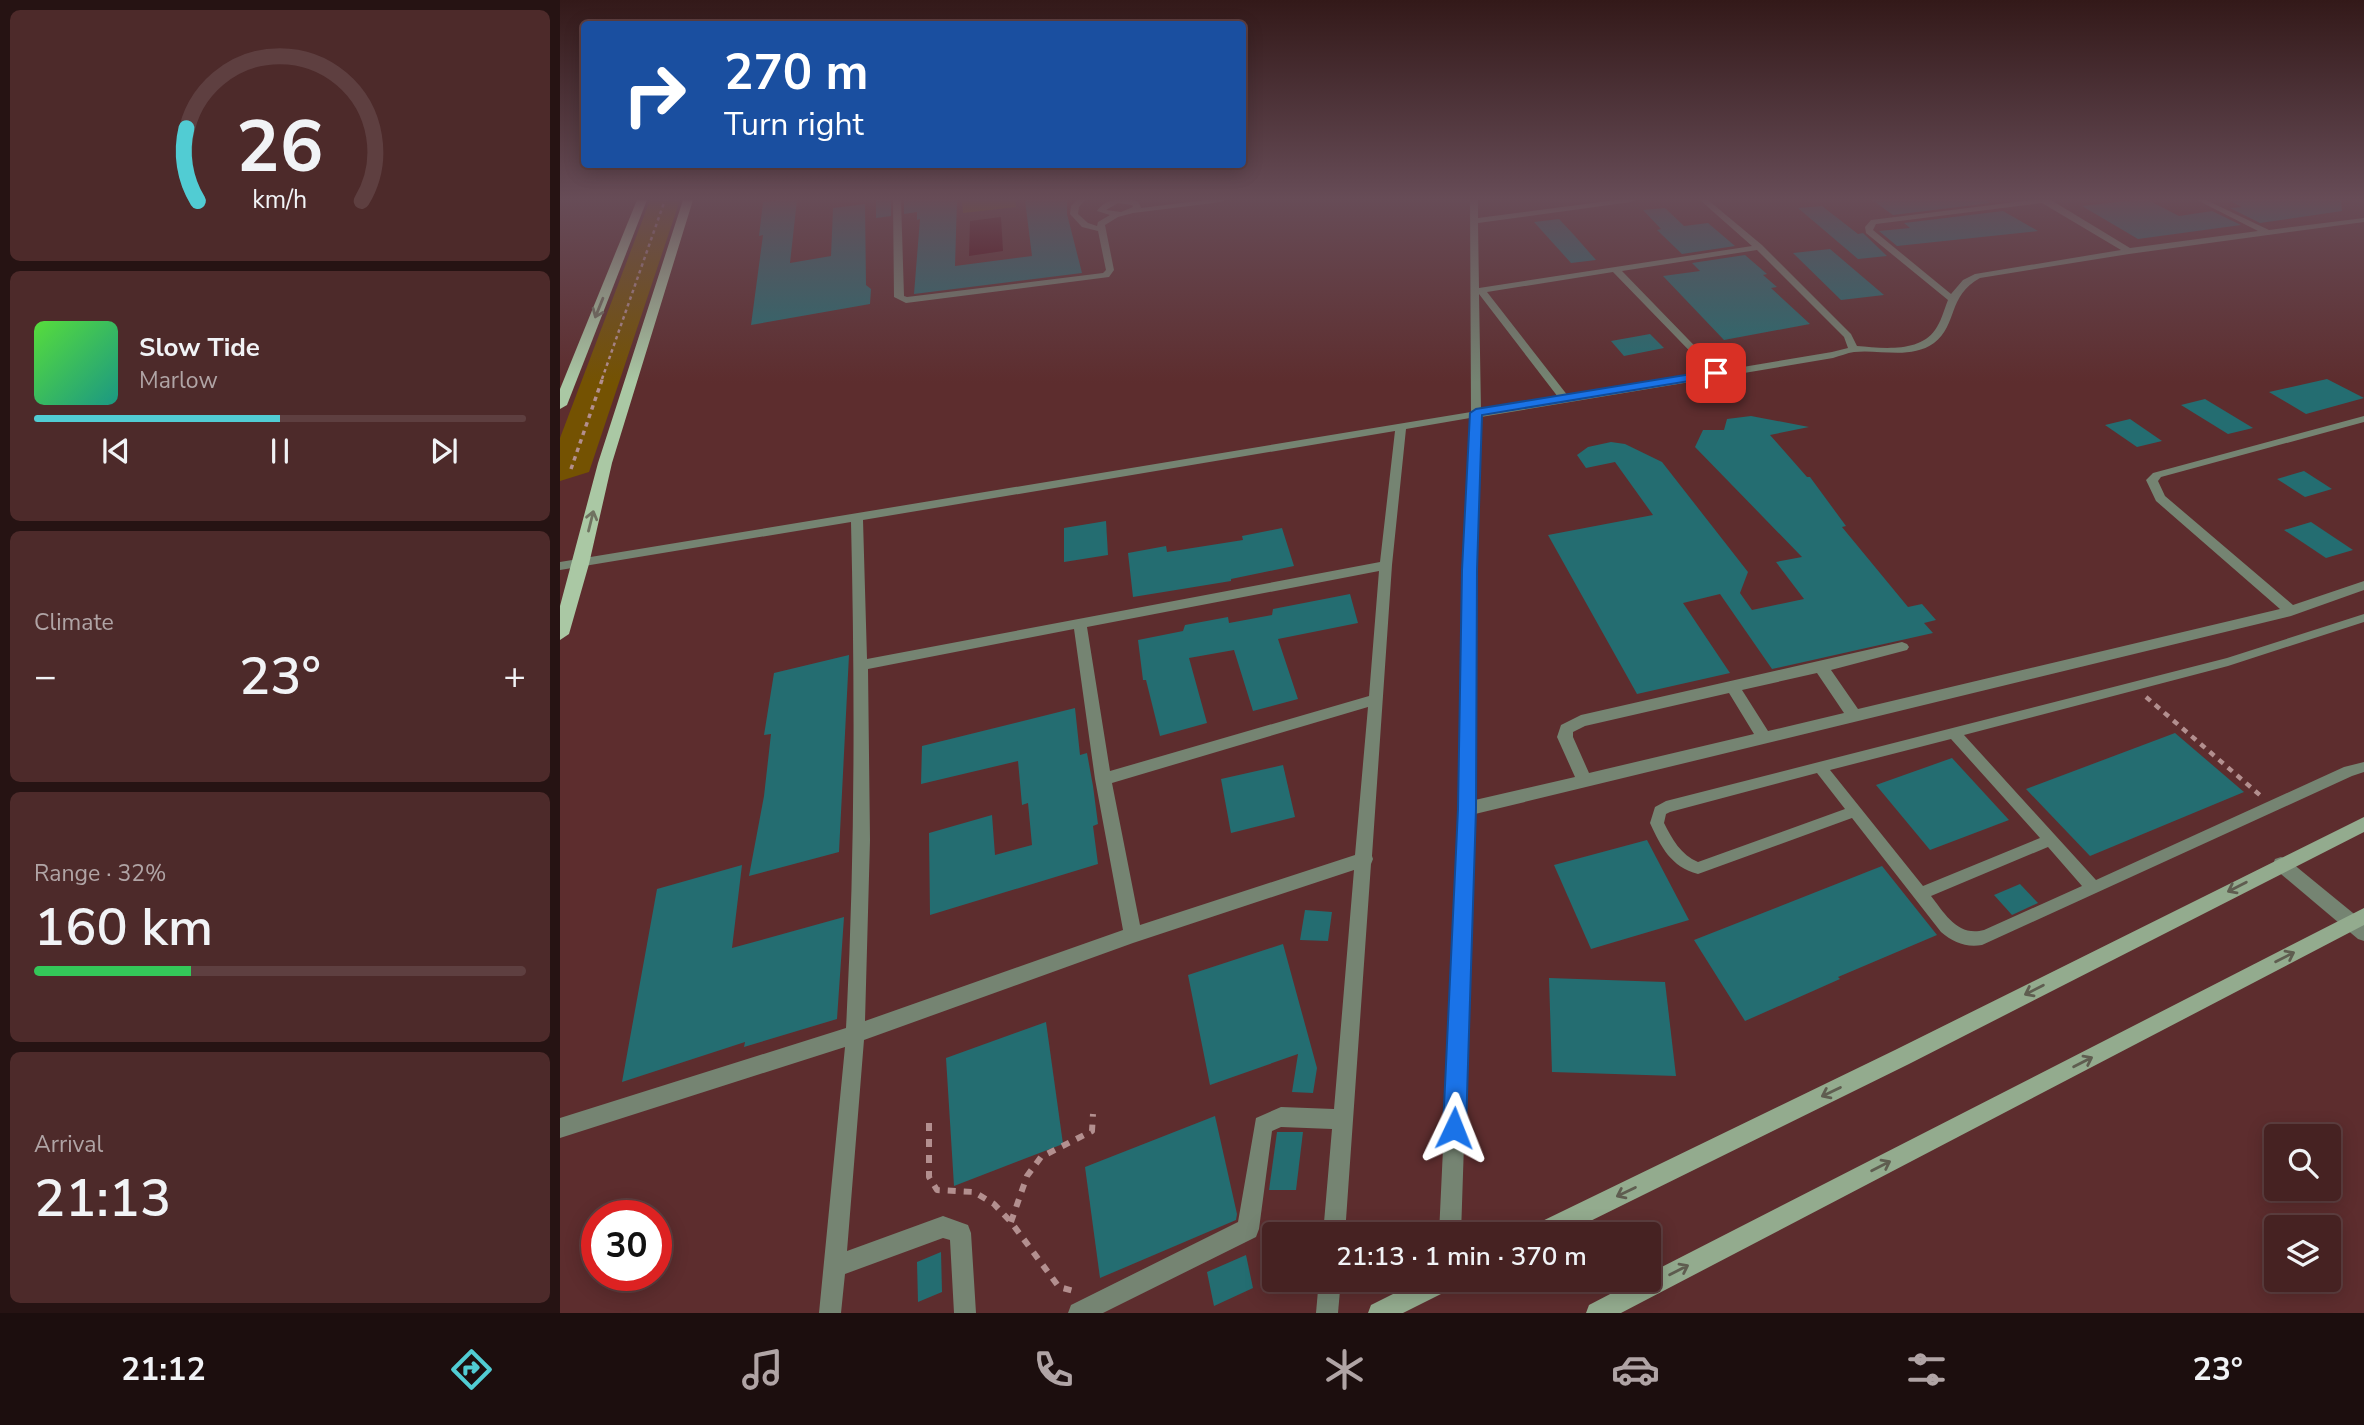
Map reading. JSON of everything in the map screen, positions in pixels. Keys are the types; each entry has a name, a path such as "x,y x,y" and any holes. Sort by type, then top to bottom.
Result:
{"main road":[{"path":"560,405 617,261"},
{"path":"560,634 581,564 605,463 669,261"}],"street":[{"path":"899,261 900,297 906,300 1106,275 1110,270 1108,261"},
{"path":"1450,1222 1467,809 1469,570 1476,413 1476,261"},
{"path":"1478,290 1666,261"},
{"path":"1773,261 1849,336 1853,349"},
{"path":"1906,261 1951,298"},
{"path":"560,566 1833,355 1853,349 1894,350 1931,340 1943,323 1951,298 1968,279 2067,261"},
{"path":"1615,269 1716,373"},
{"path":"1478,290 1564,398"},
{"path":"2291,611 2160,498 2152,480 2157,475 2364,419"},
{"path":"1335,1222 1374,700 1401,426"},
{"path":"830,1313 855,1034 861,665 857,516"},
{"path":"861,665 1386,565"},
{"path":"1467,809 2291,611 2364,585"},
{"path":"1080,625 1103,779 1133,935"},
{"path":"1584,780 1565,737 1566,729 1572,725 1902,647"},
{"path":"1818,668 1824,671 1854,715"},
{"path":"1733,687 1764,738"},
{"path":"1103,779 1374,700"},
{"path":"1565,1222 1902,1057 2364,824"},
{"path":"560,1128 855,1034 1133,935 1364,859"},
{"path":"1597,1313 2360,924 2281,864"},
{"path":"1088,1308 1248,1229 1263,1125 1281,1117 1343,1119"},
{"path":"834,1267 943,1227 960,1233 965,1313"},
{"path":"1327,1313 1329,1292"},
{"path":"1379,1313 1421,1292"}],"lane":[{"path":"1855,811 1698,868 1677,857 1657,823 1660,811 1666,807 2266,652 2364,618"},
{"path":"1953,733 2093,887"},
{"path":"1820,767 1954,934 1973,940 1988,936 2349,771 2364,767"},
{"path":"1920,894 2050,840"}],"path":[{"path":"571,469 644,261"},
{"path":"2133,686 2272,806"},
{"path":"1011,1222 1027,1176 1041,1157 1092,1131 1093,1114"},
{"path":"929,1123 929,1177 937,1190 974,1192 994,1204 1011,1222 1059,1287 1079,1292 1090,1289 1088,1308"}],"shaded area":[{"path":"627,261 660,261 589,472 560,481 560,438"}],"building":[{"path":"759,261 866,261 866,285 871,289 870,304 751,325"},
{"path":"917,261 955,261 955,266 991,261 1079,261 1082,273 914,294"},
{"path":"1752,261 1777,287 1771,288 1810,324 1724,340 1663,276 1700,271 1692,263"},
{"path":"1801,261 1844,261 1884,295 1841,300"},
{"path":"1650,334 1664,348 1624,356 1611,341"},
{"path":"2327,379 2364,398 2306,414 2269,392"},
{"path":"2205,399 2253,428 2228,434 2181,405"},
{"path":"1751,416 1809,427 1770,435 1807,477 1810,477 1846,526 1842,527 1908,607 1922,604 1936,620 1924,623 1933,633 1772,669 1720,594 1683,603 1730,673 1637,694 1548,535 1653,515 1615,462 1586,468 1577,455 1588,447 1611,442 1625,444 1662,462 1748,572 1740,593 1752,610 1804,599 1776,562 1802,557 1695,447 1703,430 1724,430 1727,419"},
{"path":"2130,419 2162,441 2137,447 2105,425"},
{"path":"2304,471 2332,489 2305,497 2277,479"},
{"path":"1106,521 1108,555 1064,562 1064,528"},
{"path":"2311,522 2353,550 2326,558 2284,530"},
{"path":"1282,528 1294,566 1231,581 1133,597 1128,553 1166,546 1167,552 1243,540 1242,536"},
{"path":"1350,594 1358,623 1278,639 1298,699 1253,711 1234,650 1189,658 1207,723 1160,736 1146,680 1143,680 1138,640 1183,631 1185,625 1228,617 1229,623 1272,615 1273,609"},
{"path":"849,655 839,852 749,876 764,796 771,734 764,735 774,673"},
{"path":"1075,708 1080,755 1087,753 1093,786 1098,824 1093,826 1098,864 930,915 929,833 992,815 995,855 1032,845 1028,803 1022,805 1018,761 921,784 922,746"},
{"path":"2175,733 2244,792 2090,856 2026,789"},
{"path":"1952,758 2009,820 1930,850 1876,785"},
{"path":"1283,765 1295,817 1231,833 1221,779"},
{"path":"1647,840 1689,920 1591,949 1554,865"},
{"path":"742,865 732,948 844,917 837,1019 744,1047 745,1042 622,1082 657,889"},
{"path":"1882,866 1937,935 1838,977 1840,979 1745,1021 1694,940"},
{"path":"2020,884 2038,903 2012,915 1994,895"},
{"path":"1305,910 1332,912 1328,941 1300,940"},
{"path":"1283,944 1317,1068 1313,1093 1292,1092 1298,1054 1210,1085 1188,975"},
{"path":"1549,978 1665,982 1676,1076 1552,1072"},
{"path":"1046,1022 1063,1144 954,1186 946,1058"},
{"path":"1215,1116 1237,1214 1236,1220 1100,1278 1085,1167"},
{"path":"1277,1132 1303,1132 1296,1190 1269,1190"},
{"path":"941,1252 942,1292 918,1302 917,1262"},
{"path":"1246,1255 1253,1288 1214,1306 1207,1272"}],"route":[{"path":"1454,1128 1467,809 1469,570 1476,413 1716,373"}]}
